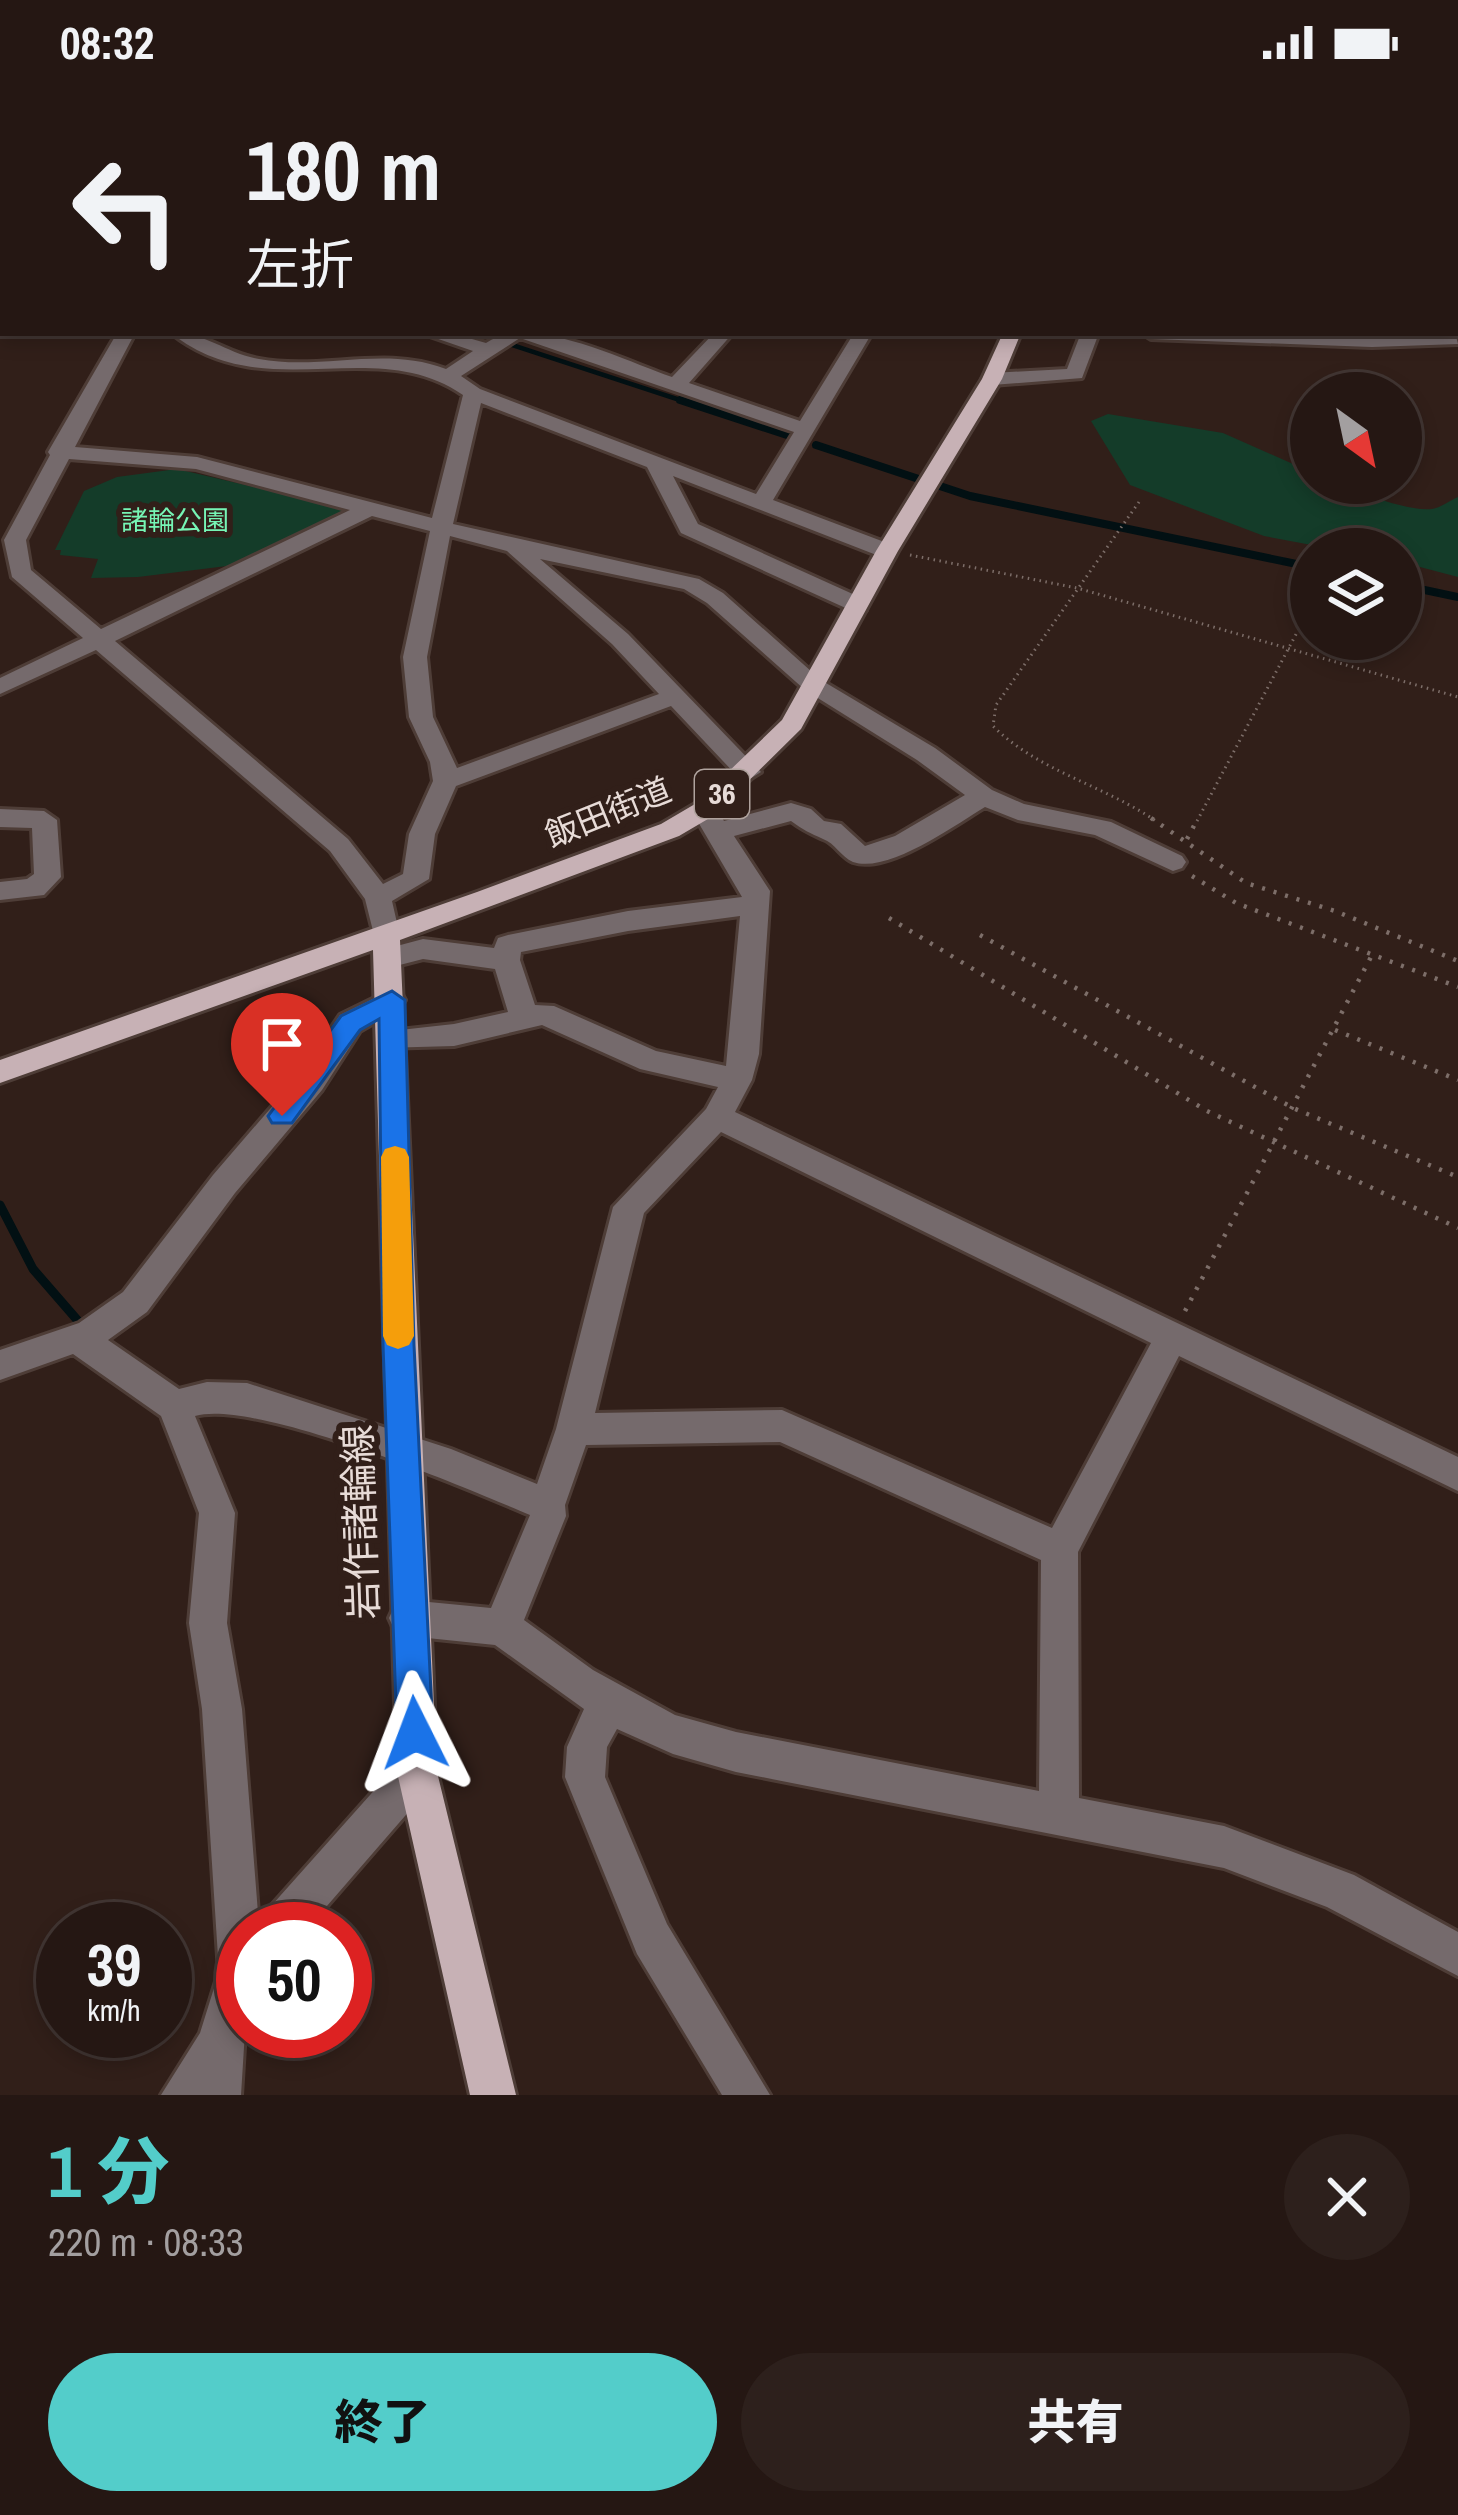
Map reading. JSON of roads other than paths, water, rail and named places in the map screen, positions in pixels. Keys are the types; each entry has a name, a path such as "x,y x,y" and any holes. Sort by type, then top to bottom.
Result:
{"main road":[{"name":"飯田街道","path":"0,1072 387,947 670,830 711,820 791,724 887,551 992,379 1011,336"},
{"name":"岩作諸輪線","path":"387,947 417,1772 494,2095"}],"street":[{"path":"124,336 58,452 15,540 10,576 103,638 340,844 379,897 387,947 506,960"},
{"path":"186,336 236,361 266,366 368,361 451,374 473,393 887,551"},
{"path":"468,336 507,339 676,385 808,430"},
{"path":"676,385 721,336"},
{"path":"763,501 861,336"},
{"path":"992,379 1075,374 1089,336"},
{"path":"1234,336 1372,341 1458,338"},
{"path":"451,374 507,339"},
{"path":"379,897 416,879 422,833 446,781 415,691 415,657 473,393"},
{"path":"58,452 196,463 512,546 691,584 715,598 813,686 926,754 983,796 1018,811 1180,850"},
{"path":"655,462 689,528 858,605"},
{"path":"0,687 369,509"},
{"path":"512,546 620,640 748,772"},
{"path":"446,781 674,697"},
{"path":"502,1627 548,1516 547,1504 574,1429 629,1207 717,1118 737,1080 744,1054 756,891 711,820 802,814 818,830 832,830 858,855 866,856 900,843 983,796"},
{"path":"0,818 44,820 48,877 34,888 0,891"},
{"path":"526,1019 506,960 508,945 755,905"},
{"path":"0,1365 106,1325 135,1301 224,1184 311,1082 350,1023 392,1000"},
{"path":"392,1040 454,1035 544,1014 650,1061 737,1080"},
{"path":"717,1118 1458,1475"},
{"path":"1059,1812 1060,1550 1172,1337"},
{"path":"76,1339 117,1362 175,1406 217,1513 208,1623 222,1709 237,1902"},
{"path":"175,1406 207,1396 247,1398 547,1504"},
{"path":"574,1429 782,1426 1060,1550"},
{"path":"408,1618 502,1627 611,1704 673,1734 736,1752 1184,1838 1279,1865 1339,1890 1458,1954"},
{"path":"611,1704 590,1734 583,1757 585,1778 643,1922 747,2095"},
{"path":"303,1902 417,1772"},
{"path":"184,2095 216,2049"},
{"path":"218,2095 219,2058"}],"waterway":[{"path":"485,336 689,403"},
{"path":"680,400 787,435"},
{"path":"816,445 970,496 1290,563"},
{"path":"1422,589 1458,597"},
{"path":"0,1205 33,1269 79,1322"}],"park label":[{"name":"諸輪公園","path":"175,521"}]}
